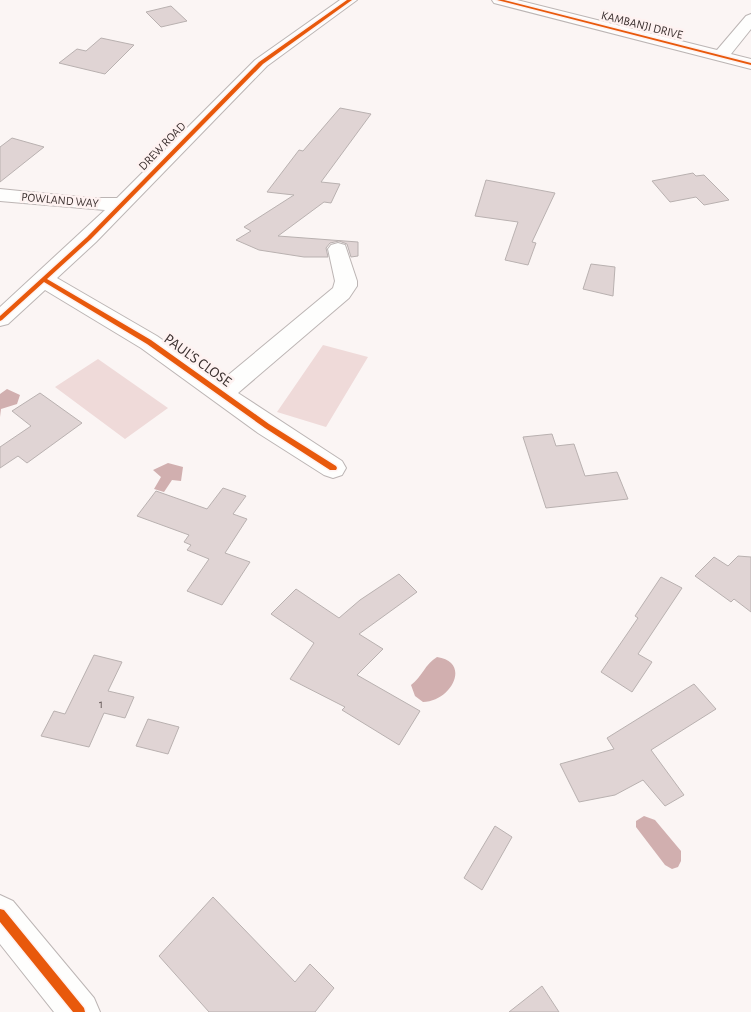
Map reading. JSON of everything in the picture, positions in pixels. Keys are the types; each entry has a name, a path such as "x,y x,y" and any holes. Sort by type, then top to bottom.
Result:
{"street":[{"name":"DREW ROAD","path":"0,319 44,280 261,63 350,0"},
{"name":"KAMBANJI DRIVE","path":"499,0 751,64"},
{"path":"720,57 751,20"},
{"name":"POWLAND WAY","path":"0,195 90,204 121,204"},
{"path":"221,394 341,294 346,286 346,280 338,249"},
{"name":"PAUL'S CLOSE","path":"44,280 149,342 267,426 333,468"},
{"path":"0,914 80,1012"}],"shaded area":[{"path":"323,345 368,357 326,427 277,412"},
{"path":"98,359 168,408 125,439 55,387"},
{"path":"7,389 20,395 17,404 1,409 0,417 0,394"},
{"path":"168,463 183,467 181,481 172,480 164,492 154,489 161,477 153,470"},
{"path":"437,657 448,660 454,666 454,681 442,696 423,702 415,696 411,685 429,663"},
{"path":"644,816 655,820 681,851 681,861 678,867 672,869 665,865 636,827 636,821"}],"building":[{"path":"171,6 187,21 161,27 146,12"},
{"path":"101,38 134,45 105,74 59,63 77,49 86,51"},
{"path":"340,108 371,114 321,182 340,184 331,203 324,202 278,236 358,242 358,256 351,257 347,244 339,241 330,243 326,248 328,257 304,257 259,250 236,240 251,231 244,227 294,195 267,192 299,150 303,151"},
{"path":"12,138 44,147 0,182 0,147"},
{"path":"693,173 696,176 704,175 729,200 704,205 696,197 670,202 652,181"},
{"path":"486,180 555,193 532,242 536,243 528,265 505,260 518,222 475,216"},
{"path":"591,264 615,267 613,296 583,289"},
{"path":"40,393 82,423 27,463 18,456 0,468 0,447 31,426 12,411"},
{"path":"552,434 556,446 574,444 585,476 617,472 628,499 546,508 523,437"},
{"path":"223,488 246,496 233,514 247,519 225,553 250,562 222,605 187,591 209,559 187,550 191,545 184,542 189,535 137,516 156,491 207,509"},
{"path":"738,556 751,557 751,612 734,599 731,602 695,576 714,557 728,566"},
{"path":"399,574 417,592 359,634 383,649 357,675 420,711 399,745 342,710 345,707 290,679 314,643 271,614 296,589 339,618 360,600"},
{"path":"661,577 682,588 638,654 652,662 632,692 601,672 638,618 635,616"},
{"path":"94,655 122,662 108,691 134,697 125,718 104,713 89,747 41,736 54,711 65,714"},
{"path":"694,684 716,709 651,750 684,795 665,806 643,780 615,795 579,802 560,764 614,749 607,738"},
{"path":"148,719 179,727 168,754 136,746"},
{"path":"495,826 512,837 482,890 464,878"},
{"path":"213,897 295,982 310,964 334,988 315,1012 209,1012 159,956"},
{"path":"542,986 559,1012 509,1012"}],"cycle path":[{"path":"0,319 89,238 261,63 350,0"},
{"path":"499,0 751,64"},
{"path":"44,280 149,342 267,426 333,468"},
{"path":"0,914 80,1012"}]}
